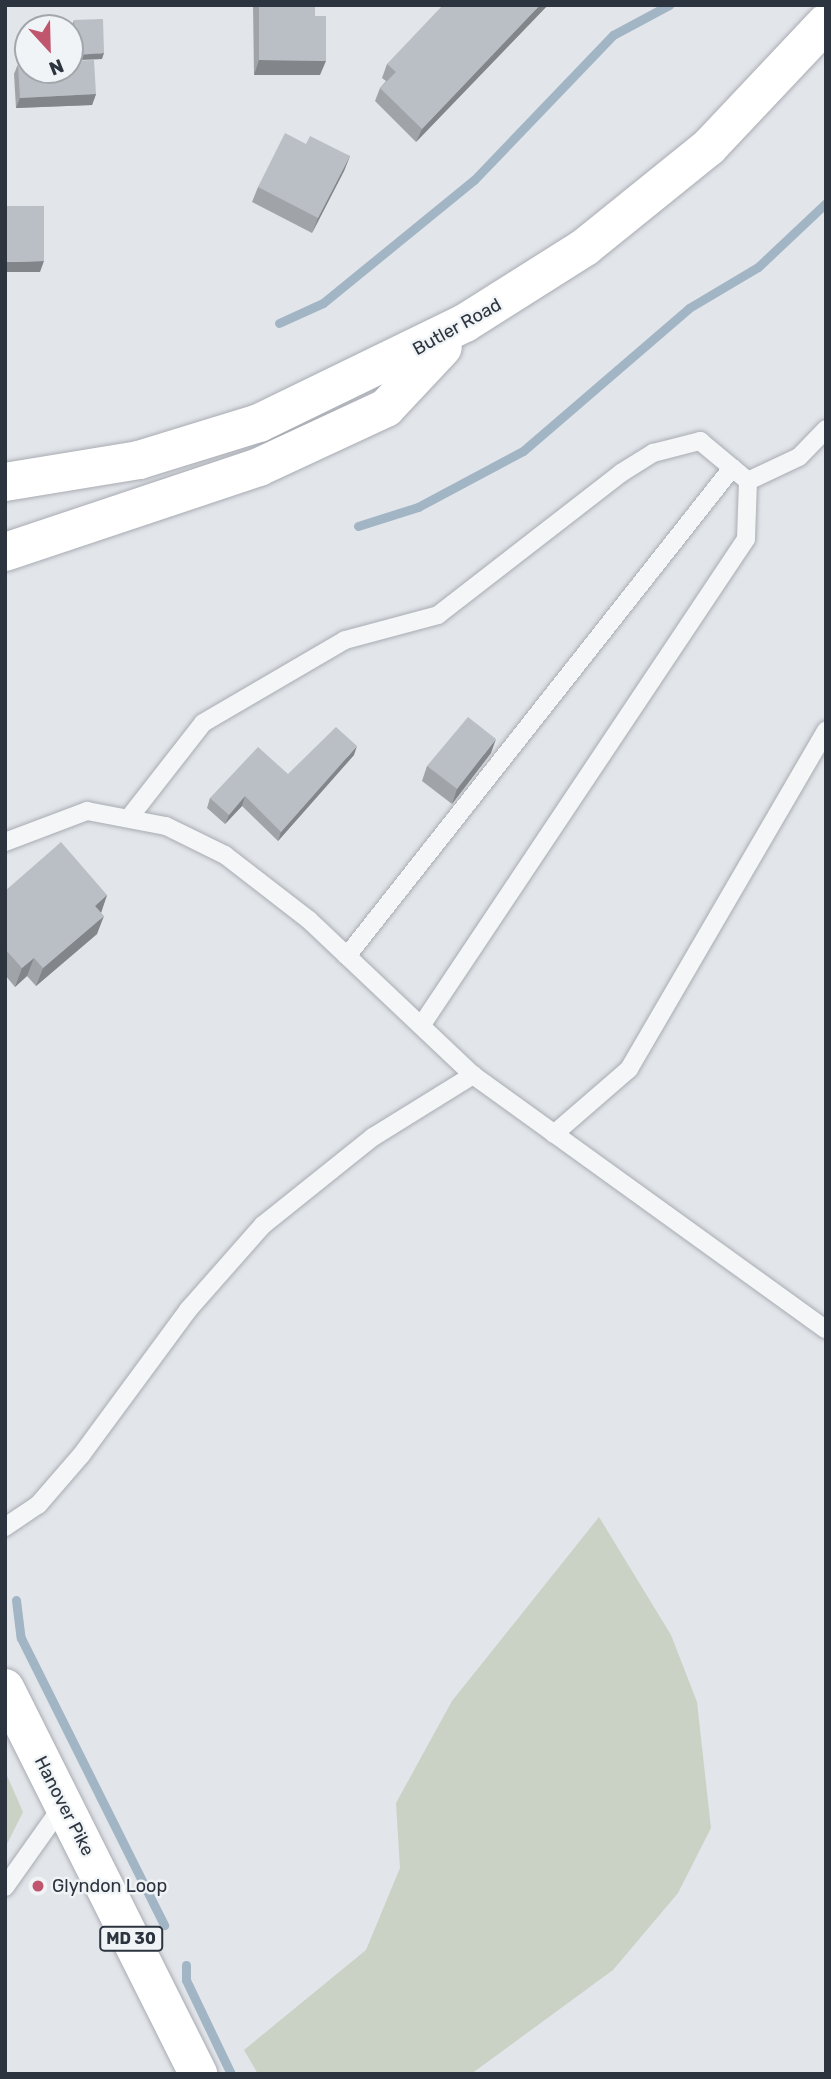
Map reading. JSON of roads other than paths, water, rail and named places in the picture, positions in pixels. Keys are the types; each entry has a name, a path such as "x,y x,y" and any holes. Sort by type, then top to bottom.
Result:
{"highway":[{"name":"Butler Road","path":"5,482 139,460 259,423 465,323 562,264 709,147 769,91 826,23"},
{"path":"5,552 259,467 386,408 465,323"},
{"name":"Hanover Pike","path":"5,1688 198,2074"}],"lane":[{"path":"748,481 799,457 826,429"},
{"path":"132,814 203,723 345,640 439,615 653,453 700,441 748,481"},
{"path":"347,956 732,468"},
{"path":"421,1026 747,539 748,481"},
{"path":"554,1134 629,1069 826,730"},
{"path":"5,842 87,811 132,814 225,855 347,956 473,1075 826,1330"},
{"path":"5,1527 38,1505 82,1454 188,1310 263,1225 373,1137 473,1075"},
{"path":"5,1886 63,1805"}],"waterway":[{"path":"279,323 323,303 474,180 613,35 669,5"},
{"path":"358,526 418,507 523,451 689,308 758,267 826,203"},
{"path":"16,1600 21,1638 164,1925"},
{"path":"186,1965 186,1980 231,2074"}],"place":[{"name":"Glyndon Loop","path":"38,1886"}]}
